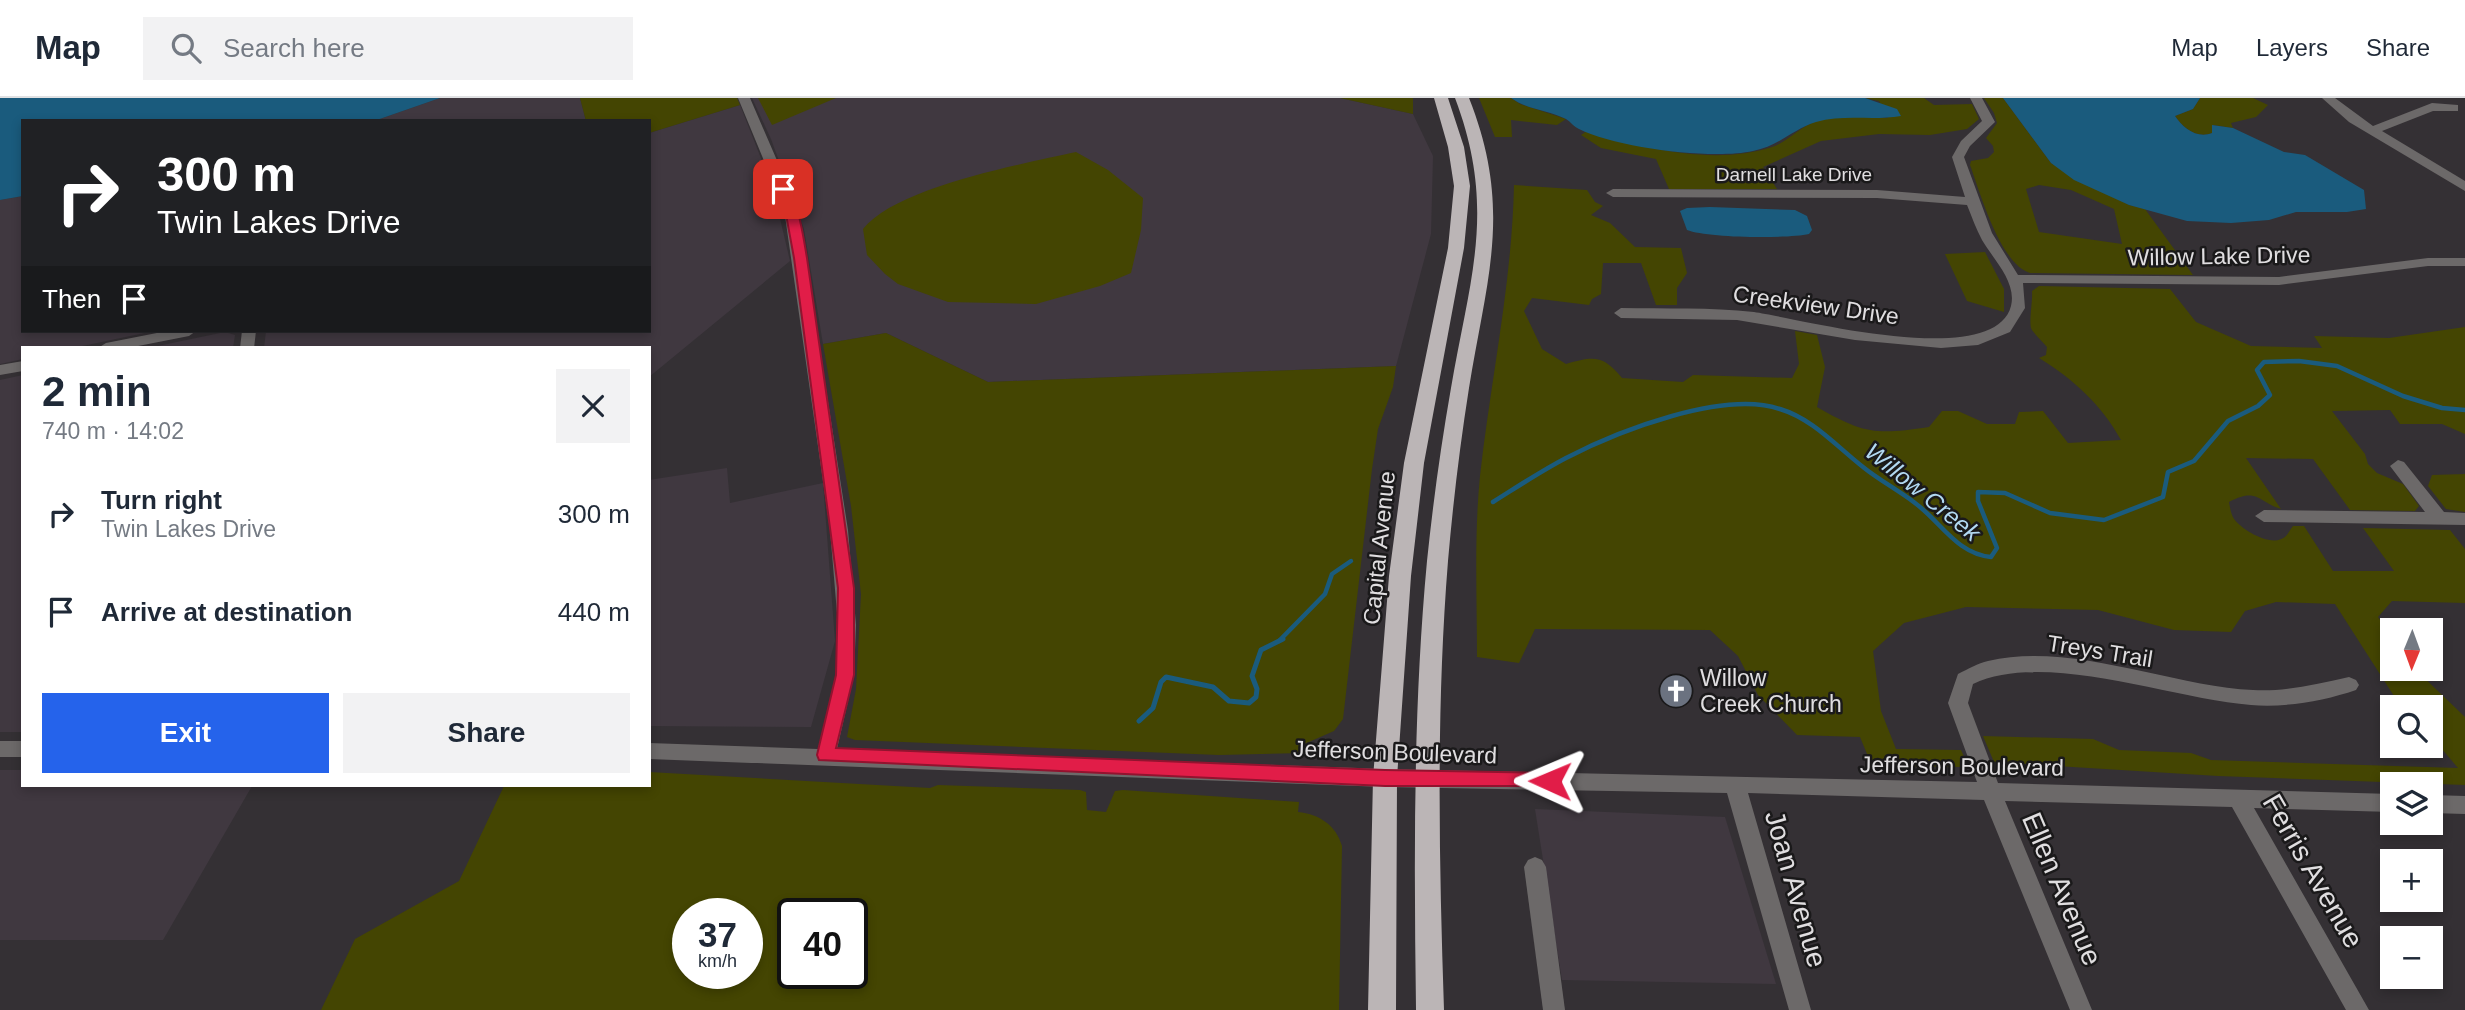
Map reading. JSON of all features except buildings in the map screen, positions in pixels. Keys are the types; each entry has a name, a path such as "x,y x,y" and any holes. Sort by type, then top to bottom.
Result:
{"highway":[{"name":"Capital Avenue","path":"1382,1010 1385,778 1400,576 1408,504 1459,228 1462,186 1441,98"},
{"path":"1430,1010 1427,779 1440,535 1460,388 1488,231 1484,166 1462,98"}],"street":[{"path":"744,98 791,209 839,530 848,625 845,675 826,755"},
{"path":"1976,98 1989,122 1965,144 1958,157 1986,235 2015,279"},
{"path":"2328,98 2372,131 2465,187"},
{"path":"2372,131 2432,107 2454,108"},
{"name":"Darnell Lake Drive","path":"1613,193 1877,194 1974,202"},
{"name":"Willow Lake Drive","path":"2015,279 2279,281 2428,262 2465,262"},
{"name":"Creekview Drive","path":"1621,313 1736,315 1936,344 1974,342 2003,332 2018,311 2019,297 2015,279"},
{"path":"116,346 179,333"},
{"path":"0,370 21,366"},
{"path":"2398,466 2440,519"},
{"path":"2264,516 2465,519"},
{"name":"Treys Trail","path":"1989,791 1958,703 1965,679 1980,670 2006,664 2075,669 2185,690 2253,698 2286,697 2349,685"},
{"path":"0,749 21,749"},
{"name":"Jefferson Boulevard","path":"651,751 826,755 1385,778 1735,784 2380,803"},
{"name":"Joan Avenue","path":"1735,784 1800,1010"},
{"name":"Ellen Avenue","path":"1989,791 2081,1010"},
{"name":"Ferris Avenue","path":"2237,797 2358,1010"},
{"path":"2443,805 2465,806"},
{"path":"1535,867 1554,1010"}],"shaded area":[{"path":"440,98 580,98 585,119 380,119"},
{"path":"580,98 737,98 740,105 651,132 651,119 585,119"},
{"path":"752,98 1340,98 1413,114 1433,156 1431,234 1396,366 988,382 886,333 823,344 804,229 771,139"},
{"path":"758,98 836,98 772,125"},
{"path":"1340,98 1413,98 1413,114"},
{"path":"1479,98 1511,98 1520,104 1566,119 1557,125 1511,120 1512,137 1495,137"},
{"path":"1865,98 1924,98 1934,105 1972,104 1979,119 1967,129 1930,135 1879,134 1821,141 1763,167 1777,189 1669,189 1656,159 1601,148 1581,135 1587,131 1655,149 1703,155 1750,152 1777,145 1823,119 1888,118 1879,101"},
{"path":"1984,98 2003,98 2051,163 2129,205 2145,209 2193,275 2030,273 2019,267 2009,256 1992,226 1970,165 1971,161 1988,158 1994,152 1993,146 1986,138 1997,123","holes":["2039,185 2071,190 2114,209 2122,244 2039,232 2026,189"]},
{"path":"2200,98 2253,98 2268,105 2256,117 2231,123 2233,128 2213,125 2212,133 2201,135 2186,128 2175,116 2193,109"},
{"path":"740,105 773,189 790,261 651,375 651,346 264,346 266,333 651,333 651,132"},
{"path":"1076,152 1108,170 1143,198 1141,230 1131,273 1100,286 1036,304 948,302 898,284 867,255 863,229 879,214 903,201 962,179"},
{"path":"1514,185 1587,190 1595,202 1603,206 1591,215 1610,223 1635,247 1681,248 1687,273 1677,288 1677,305 1656,305 1641,263 1603,263 1601,294 1592,299 1589,305 1532,298 1524,311 1542,349 1566,364 1597,359 1609,365 1622,378 1683,382 1693,375 1792,378 1799,364 1795,331 1817,335 1825,367 1817,407 1847,423 1871,430 1896,431 1929,427 1942,411 1958,411 1987,424 2015,424 2019,412 2043,411 2068,443 2121,440 2105,415 2085,393 2039,358 2046,355 2047,347 2032,330 2030,323 2032,291 2039,286 2170,289 2196,322 2251,346 2322,348 2314,336 2389,338 2465,327 2465,434 2442,424 2400,424 2390,410 2332,411 2365,454 2368,464 2377,473 2403,484 2419,506 2415,511 2350,510 2313,459 2246,458 2281,509 2252,496 2229,502 2232,515 2238,523 2251,533 2266,539 2280,539 2286,536 2293,526 2304,526 2333,571 2394,571 2363,528 2450,530 2465,549 2465,603 2392,601 2378,617 2380,674 2335,604 2276,602 2245,611 2231,632 2174,630 2098,610 1966,607 1904,623 1873,651 1881,711 1896,749 1961,750 1966,761 1964,767 1872,766 1860,737 1797,735 1758,695 1738,656 1710,630 1535,629 1519,663 1477,657 1478,499 1512,222"},
{"path":"21,196 21,333 144,333 83,346 21,346 21,359 0,364 0,200"},
{"path":"1985,252 2004,289 2004,312 1967,301 1945,254"},
{"path":"220,333 235,335 233,346 158,346"},
{"path":"886,333 988,382 1396,366 1393,387 1378,429 1343,719 1334,731 1302,745 1303,753 1219,755 855,740 847,737 856,689 861,594 851,506 823,344"},
{"path":"21,375 21,732 0,732 0,380"},
{"path":"727,468 730,503 823,483 835,641 811,727 651,726 651,480"},
{"path":"2465,474 2465,512 2446,509 2428,486 2432,475"},
{"path":"2384,681 2428,681 2442,695 2393,695"},
{"path":"2443,696 2465,717 2465,785 2443,784 2443,772 2380,772 2380,782 2218,776 1994,762 1983,736 2093,739 2119,750 2191,753 2211,760 2458,768 2443,750"},
{"path":"0,770 21,770 21,787 251,787 163,940 0,940"},
{"path":"651,772 930,788 938,785 1080,790 1086,792 1087,810 1106,812 1115,791 1123,790 1299,802 1298,812 1313,815 1326,822 1336,832 1342,846 1339,1010 321,1010 355,939 459,881 504,787 651,787"},
{"path":"1535,809 1725,817 1776,984 1562,980"}],"water":[{"path":"0,98 440,98 380,119 21,119 21,196 0,200"},
{"path":"1511,98 1865,98 1897,109 1901,116 1816,122 1753,151 1690,153 1640,147 1596,136 1577,128 1566,119"},
{"path":"2003,98 2200,98 2193,109 2175,116 2186,128 2201,135 2212,133 2212,125 2233,128 2284,152 2305,155 2364,190 2366,209 2347,212 2296,212 2269,220 2231,223 2187,221 2129,205 2074,180 2051,163"},
{"path":"1710,207 1795,210 1807,216 1812,230 1809,234 1798,236 1766,237 1711,235 1687,230 1680,211"}],"waterway":[{"name":"Willow Creek","path":"1493,502 1566,458 1613,436 1671,416 1701,409 1757,405 1780,409 1803,419 1869,472 1915,503 1959,544 1979,555 1991,557 1997,548 1978,501 1978,492 2005,493 2050,513 2104,520 2163,497 2168,472 2194,461 2228,421 2258,406 2270,395 2257,370 2264,362 2299,361 2337,366 2403,396 2442,408 2465,410"},
{"name":"Willow Creek","path":"1279,641 1325,594 1332,574 1351,561"},
{"name":"Willow Creek","path":"1279,641 1283,639"},
{"name":"Willow Creek","path":"1139,721 1153,708 1161,682 1166,677 1213,687 1229,701 1249,703 1256,697 1257,689 1252,676 1261,650 1279,641"}],"place":[{"name":"Willow Creek Church","path":"1676,691"}],"route":[{"path":"783,189 791,209 801,258 846,588 848,625 845,675 826,755 1385,778 1550,781"}]}
